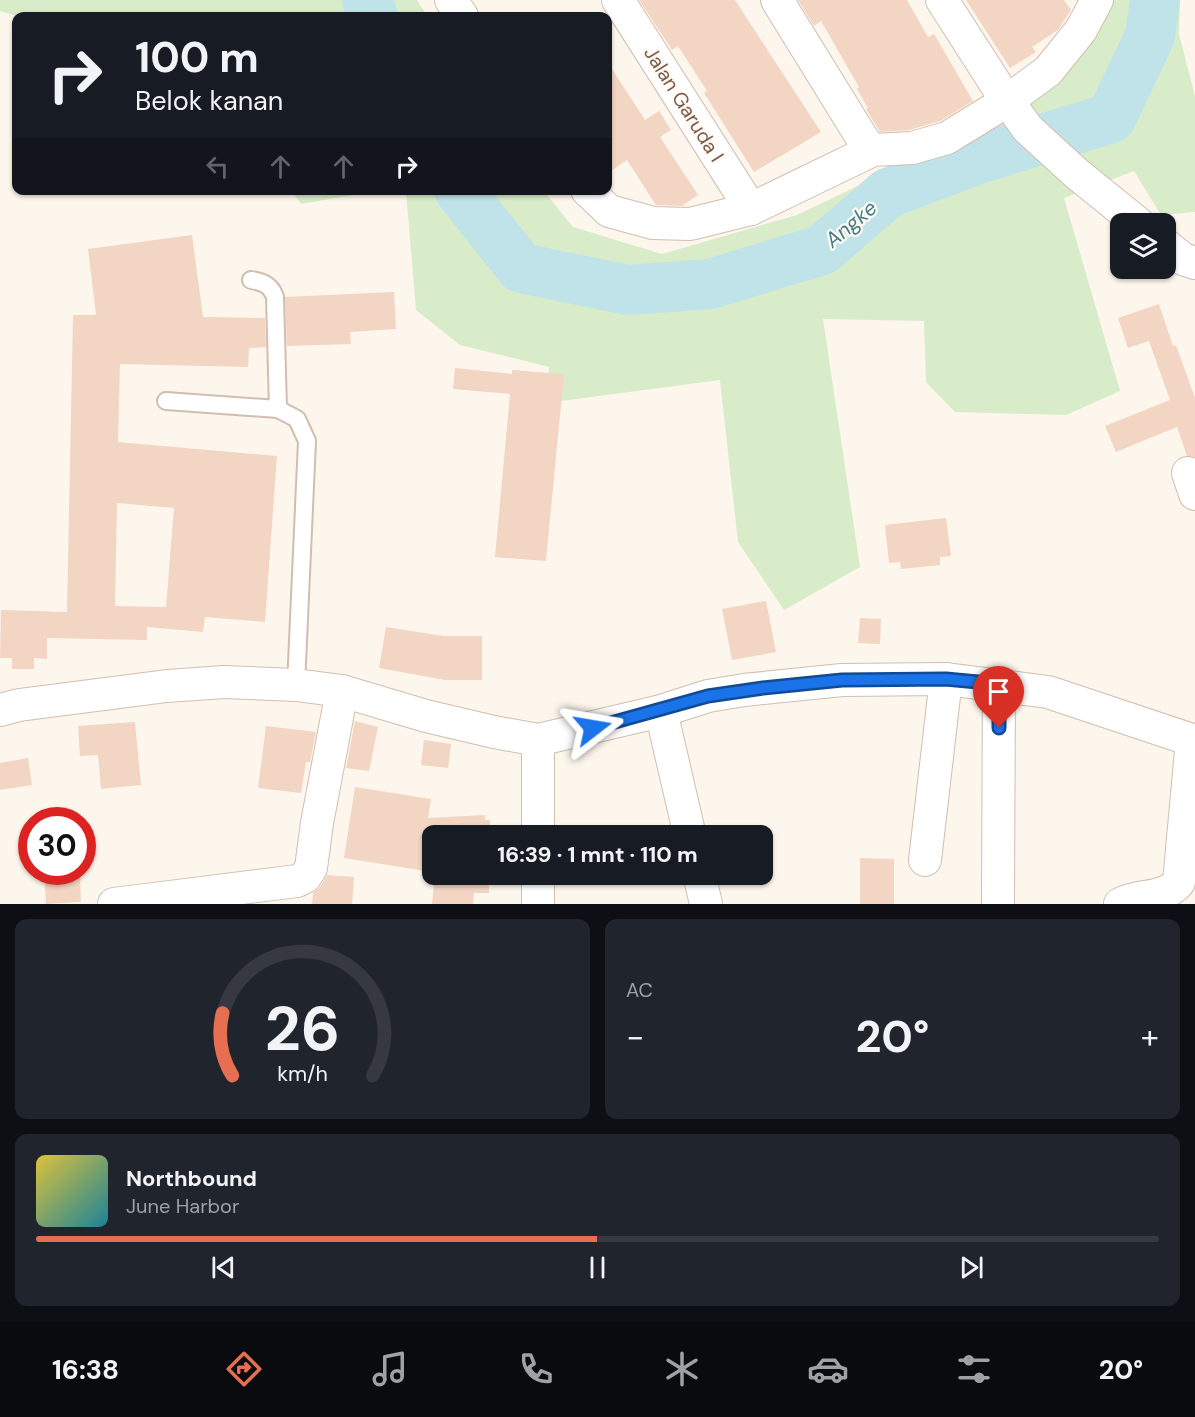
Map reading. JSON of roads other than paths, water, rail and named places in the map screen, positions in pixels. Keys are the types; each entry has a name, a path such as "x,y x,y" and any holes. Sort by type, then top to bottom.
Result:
{"street":[{"name":"Jalan Garuda I","path":"618,0 751,209"},
{"path":"777,0 864,141 873,150"},
{"path":"942,0 1007,101 1028,129 1076,173 1125,213"},
{"path":"592,195 609,211 653,223 690,224 751,209 873,150 912,148 947,138 1007,101 1048,71 1081,30 1097,0"},
{"path":"1176,253 1183,259 1195,263"},
{"path":"0,710 54,700 167,686 224,682 296,685 342,691 426,716 538,740 661,711 708,696 842,680 946,679 1048,692 1194,741 1179,882 1167,892 1120,904"},
{"path":"925,860 946,679"},
{"path":"998,904 999,684"},
{"path":"119,904 209,899 297,881 305,877 311,868 317,823 342,691"},
{"path":"661,711 687,825"},
{"path":"538,740 538,825"},
{"path":"538,885 538,904"},
{"path":"702,885 706,904"}],"lane":[{"path":"251,280 268,285 275,297 278,409"},
{"path":"166,401 278,409 297,419 307,441 296,685"}],"waterway":[{"name":"Angke","path":"367,0 372,12"},
{"name":"Angke","path":"463,195 521,268 628,290 710,284 822,250 888,193 978,159 1111,118 1150,36 1155,0"}]}
